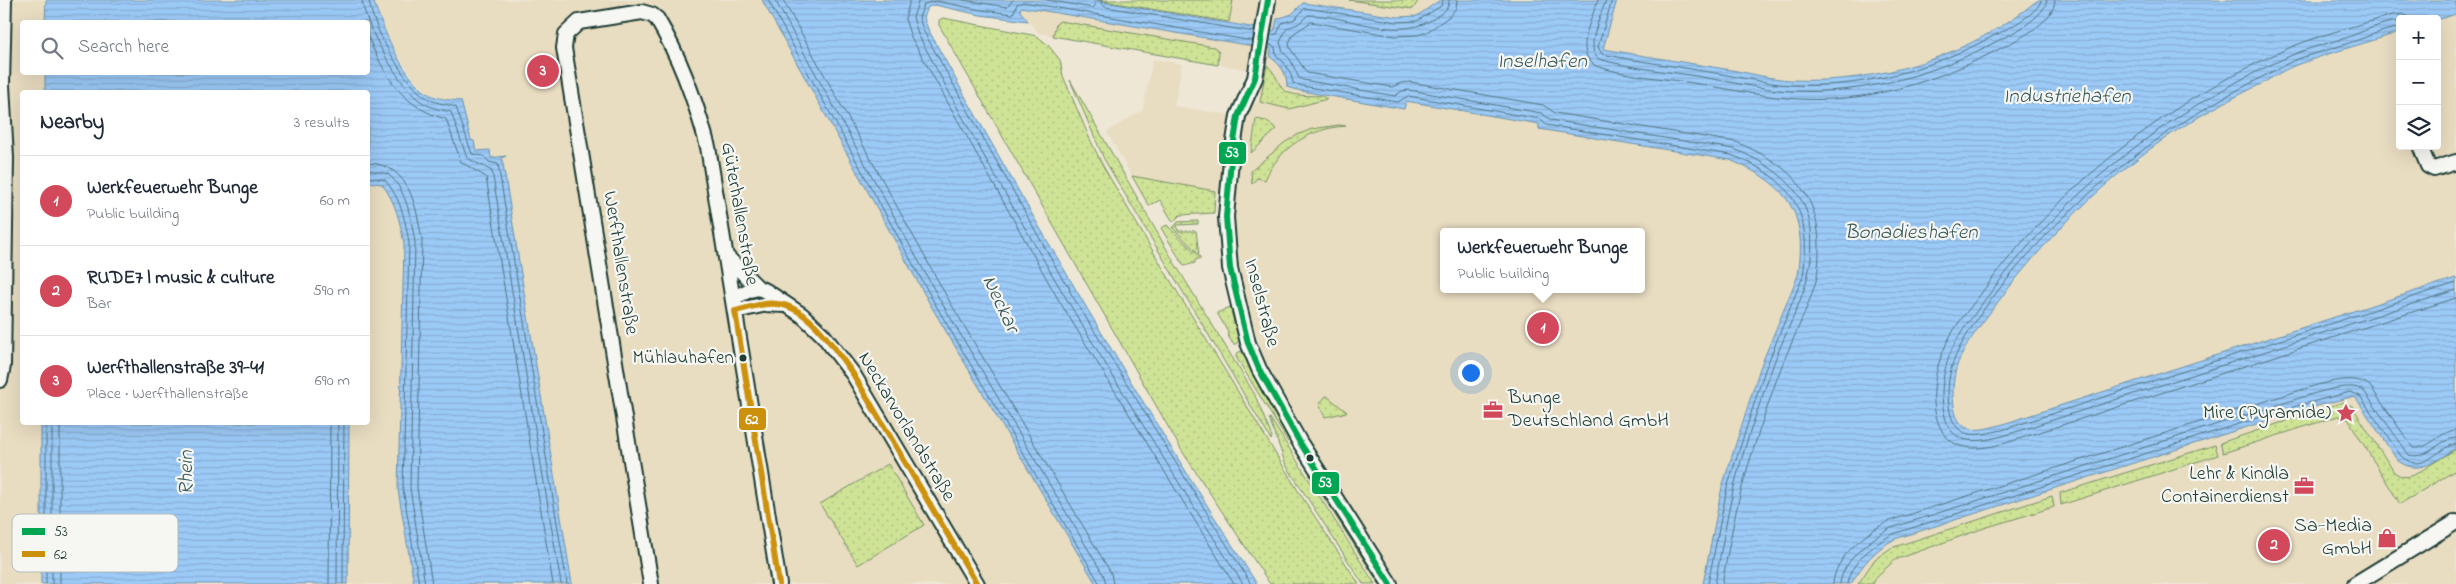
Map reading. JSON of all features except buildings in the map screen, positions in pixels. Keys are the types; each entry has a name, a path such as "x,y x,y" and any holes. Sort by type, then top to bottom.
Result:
{"street":[{"name":"Inselstraße","path":"1268,0 1258,66 1254,82 1238,116 1228,182 1227,242 1237,302 1248,344 1268,386 1299,441 1390,584"},
{"path":"0,380 4,366 6,208 6,158 2,85 3,5"},
{"name":"Güterhallenstraße","path":"565,38 570,28 579,22 642,12 652,15 657,19 682,67 697,106 708,147 779,584"},
{"name":"Werfthallenstraße","path":"565,38 564,48 651,584"},
{"path":"2421,150 2424,162 2428,166 2434,168 2456,162"},
{"name":"Neckarvorlandstraße","path":"727,257 758,288 774,295 802,315 823,335 853,374 977,584"},
{"path":"734,304 743,292 758,288"},
{"path":"734,304 785,304"},
{"path":"2355,584 2456,522"}],"shaded area":[{"path":"0,0 46,0 45,20 20,20 20,75 45,75 45,90 20,90 20,425 41,425 41,514 12,514 12,572 41,572 41,584 0,584"},
{"path":"373,0 762,0 931,306 1096,584 572,584 502,158 506,156 491,158 476,152 475,141 471,140 461,102 445,100 427,92 413,78 393,48"},
{"path":"1092,0 1440,0 1417,16 1398,17 1303,3 1292,14 1277,19 1275,31"},
{"path":"1617,0 2038,0 2013,21 1940,57 1892,71 1860,77 1789,80 1603,49"},
{"path":"1021,7 1272,49 1270,57 1280,64 1287,77 1287,87 1301,91 1403,108 1406,101 1540,124 1539,129 1730,160 1752,169 1785,195 1794,209 1800,230 1801,260 1798,275 1760,368 1722,487 1703,584 1399,584 1288,410 1273,383 1245,303 1237,262 1234,195 1132,176 1107,132 1143,110 1153,59 1182,64 1174,106 1229,115 1258,102 1263,74 1239,68 1039,33 1020,11"},
{"path":"2456,14 2456,278 2000,425 1977,431 1961,425 1954,405 1953,384 1961,356 1977,330 2027,265 2067,221 2118,176 2167,137 2216,107 2297,65 2396,33 2396,150 2441,150 2441,19"},
{"path":"370,181 382,184 392,198 399,215 404,244 398,489 414,584 348,584 349,425 370,425"},
{"path":"2351,397 2356,398 2397,460 2426,467 2456,448 2456,584 1851,584 1862,565 1879,547 1895,539 2291,413"}],"green space":[{"path":"1097,0 1233,0 1229,22"},
{"path":"1349,0 1413,0 1418,1 1413,9"},
{"path":"943,18 1037,36 1048,45 1060,60 1063,76 1103,166 1300,494 1359,584 1270,584 1182,451 939,25 939,20"},
{"path":"1060,21 1214,47 1219,51 1218,65 1053,36 1056,24"},
{"path":"1267,65 1287,92 1299,95 1322,96 1327,99 1289,109 1260,102"},
{"path":"1070,80 1174,262 1254,393 1272,437 1271,440 1104,159"},
{"path":"1256,119 1266,121 1277,129 1251,153"},
{"path":"1339,125 1346,126 1321,131 1298,141 1279,158 1265,180 1257,178 1252,184 1251,171 1284,143 1312,129"},
{"path":"1132,176 1215,191 1214,213 1180,215 1173,222 1160,200 1149,206"},
{"path":"1198,221 1198,224 1177,225 1178,231 1196,231 1199,254 1173,228 1178,222"},
{"path":"1167,225 1201,258 1195,260 1195,263 1184,266 1161,228"},
{"path":"1230,307 1239,341 1236,344 1233,344 1217,313"},
{"path":"1241,351 1247,353 1263,390 1290,440 1288,442 1236,357 1236,354"},
{"path":"1326,396 1347,412 1325,417 1319,404"},
{"path":"2343,402 2352,406 2397,474 2406,477 2414,475 2456,449 2456,470 2400,504 2348,419 2338,416 2223,453 2220,443"},
{"path":"1269,418 1375,584 1363,584 1286,465"},
{"path":"2215,445 2218,455 2061,505 2060,493"},
{"path":"888,464 924,525 858,565 820,504"},
{"path":"1311,473 1383,584 1379,584 1309,475"},
{"path":"2052,496 2054,507 1984,528 1895,560 1877,576 1873,584 1858,584 1875,559 1891,548"}],"water":[{"path":"46,0 373,0 394,50 409,75 427,93 435,97 461,101 471,140 474,141 476,151 490,150 491,158 506,156 502,158 572,584 414,584 398,490 404,244 397,213 391,198 382,184 370,182 370,90 45,90 45,75 370,75 370,20 45,20"},
{"path":"762,0 1092,0 1274,31 1277,19 1292,14 1303,3 1398,17 1417,16 1440,0 1617,0 1603,49 1776,78 1824,80 1890,71 1953,51 1983,37 2011,20 2038,0 2456,0 2456,14 2441,19 2441,15 2396,15 2396,33 2324,55 2289,68 2200,116 2143,155 2074,214 2013,282 1965,349 1958,362 1953,390 1955,411 1958,419 1967,428 1979,429 2000,425 2456,278 2456,448 2427,465 2412,467 2405,465 2397,460 2356,398 2351,397 2291,413 1895,539 1870,558 1851,584 1703,584 1722,487 1760,368 1798,275 1800,253 1800,234 1796,217 1789,203 1779,190 1766,179 1730,160 1539,129 1539,124 1406,101 1404,109 1301,91 1287,87 1283,70 1270,57 1271,49 1021,7 1020,11 1028,21 980,15 935,5 928,7 924,18 928,29 967,100 1129,379 1257,584 1096,584 931,306"},
{"name":"Rhein","path":"41,425 349,425 348,584 41,584 41,572 178,572 178,514 41,514"}],"transit line":[{"name":"53","path":"1268,0 1255,78 1238,116 1231,160 1226,217 1230,268 1248,343 1259,369 1299,441 1390,584"},
{"name":"62","path":"779,584 735,311 772,304 789,307 811,321 821,331 853,374 977,584"}],"place":[{"name":"Werfthallenstraße 39-41","path":"543,71"},
{"name":"Werkfeuerwehr Bunge","path":"1543,328"},
{"name":"Mühlauhafen","path":"743,358"},
{"name":"Bunge Deutschland GmbH","path":"1493,410"},
{"name":"Mire (Pyramide)","path":"2346,413"},
{"name":"Lehr & Kindla Containerdienst","path":"2304,486"},
{"name":"Sa-Media GmbH","path":"2387,538"},
{"name":"RUDE7 | music & culture","path":"2274,545"}],"water label":[{"name":"Inselhafen","path":"1542,62"},
{"name":"Industriehafen","path":"2067,97"},
{"name":"Bonadieshafen","path":"1911,233"},
{"name":"Neckar","path":"1000,304"}]}
